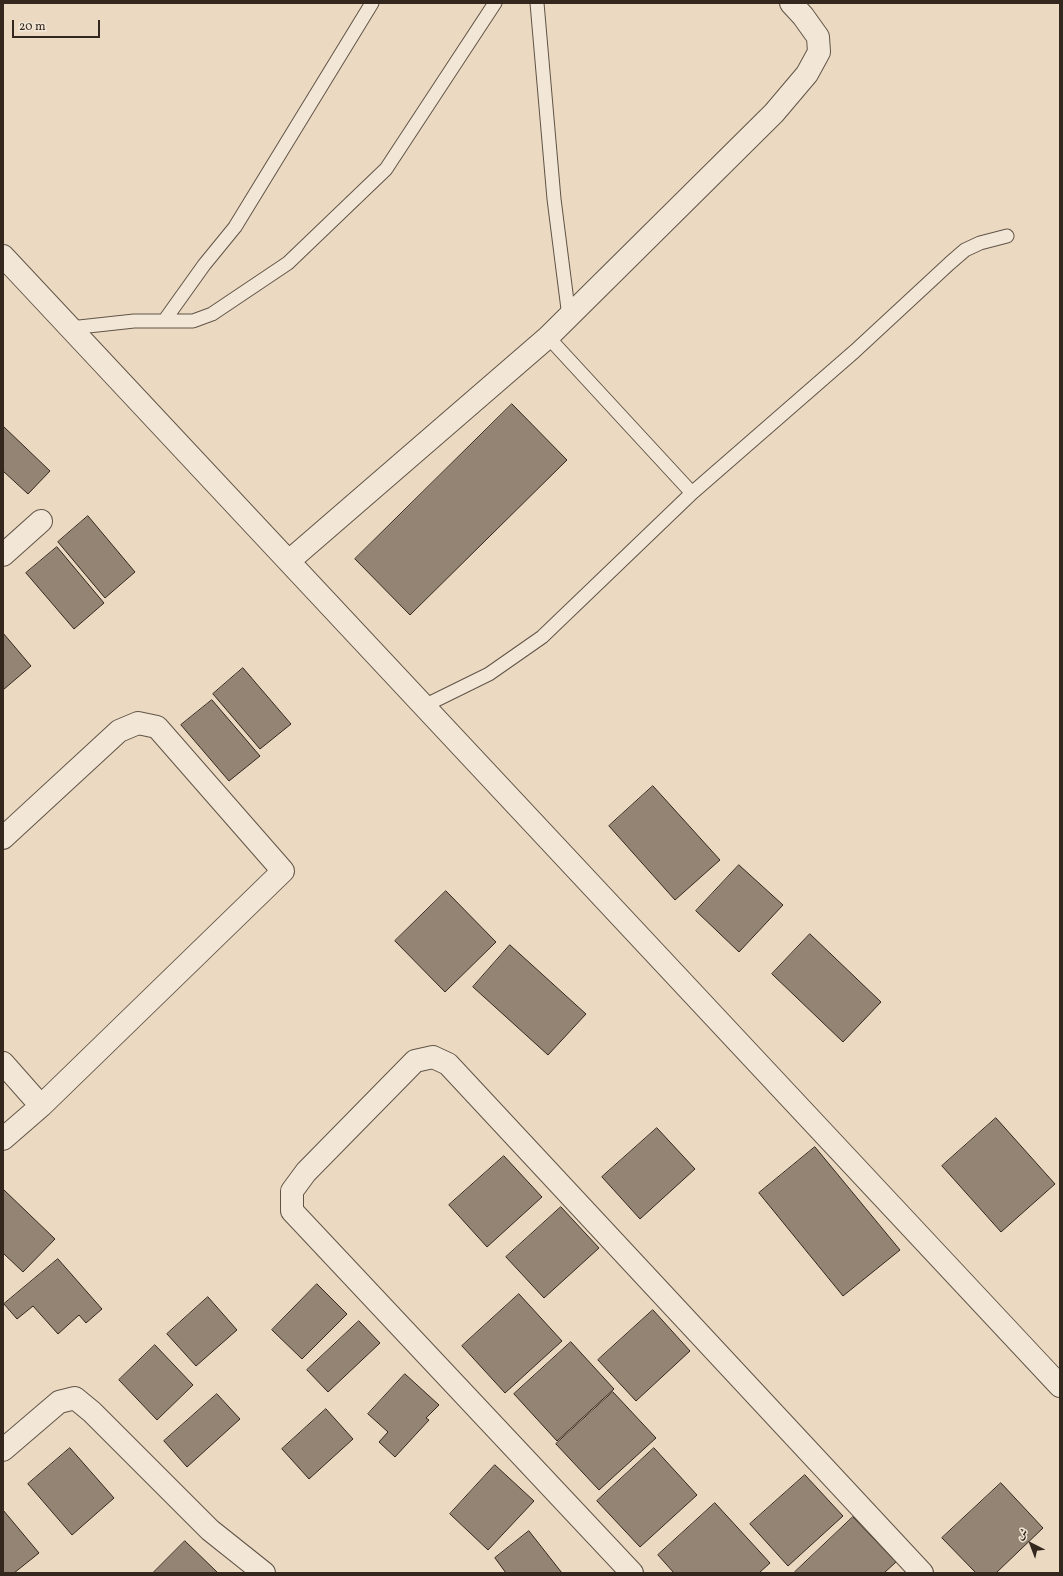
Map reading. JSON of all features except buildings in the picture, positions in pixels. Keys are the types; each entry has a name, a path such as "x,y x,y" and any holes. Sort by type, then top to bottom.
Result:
{"street":[{"path":"288,561 548,337 774,113 807,74 819,52 818,37 803,16 791,3"},
{"path":"3,256 1060,1386"},
{"path":"3,555 41,521"},
{"path":"3,838 120,731 138,723 157,727 283,871 41,1106 3,1139"},
{"path":"632,1573 292,1211 292,1191 306,1172 416,1061 433,1057 448,1064 922,1573"},
{"path":"3,1063 41,1106"},
{"path":"3,1450 59,1402 75,1398 92,1412 210,1530 264,1573"}],"lane":[{"path":"164,321 204,265 235,227 372,3"},
{"path":"70,328 134,321 193,321 212,314 288,263 386,169 494,3"},
{"path":"536,3 554,199 569,317"},
{"path":"424,706 488,674 542,637 692,493 855,350 935,276 966,250 980,243 1007,236"},
{"path":"548,337 692,493"}]}
